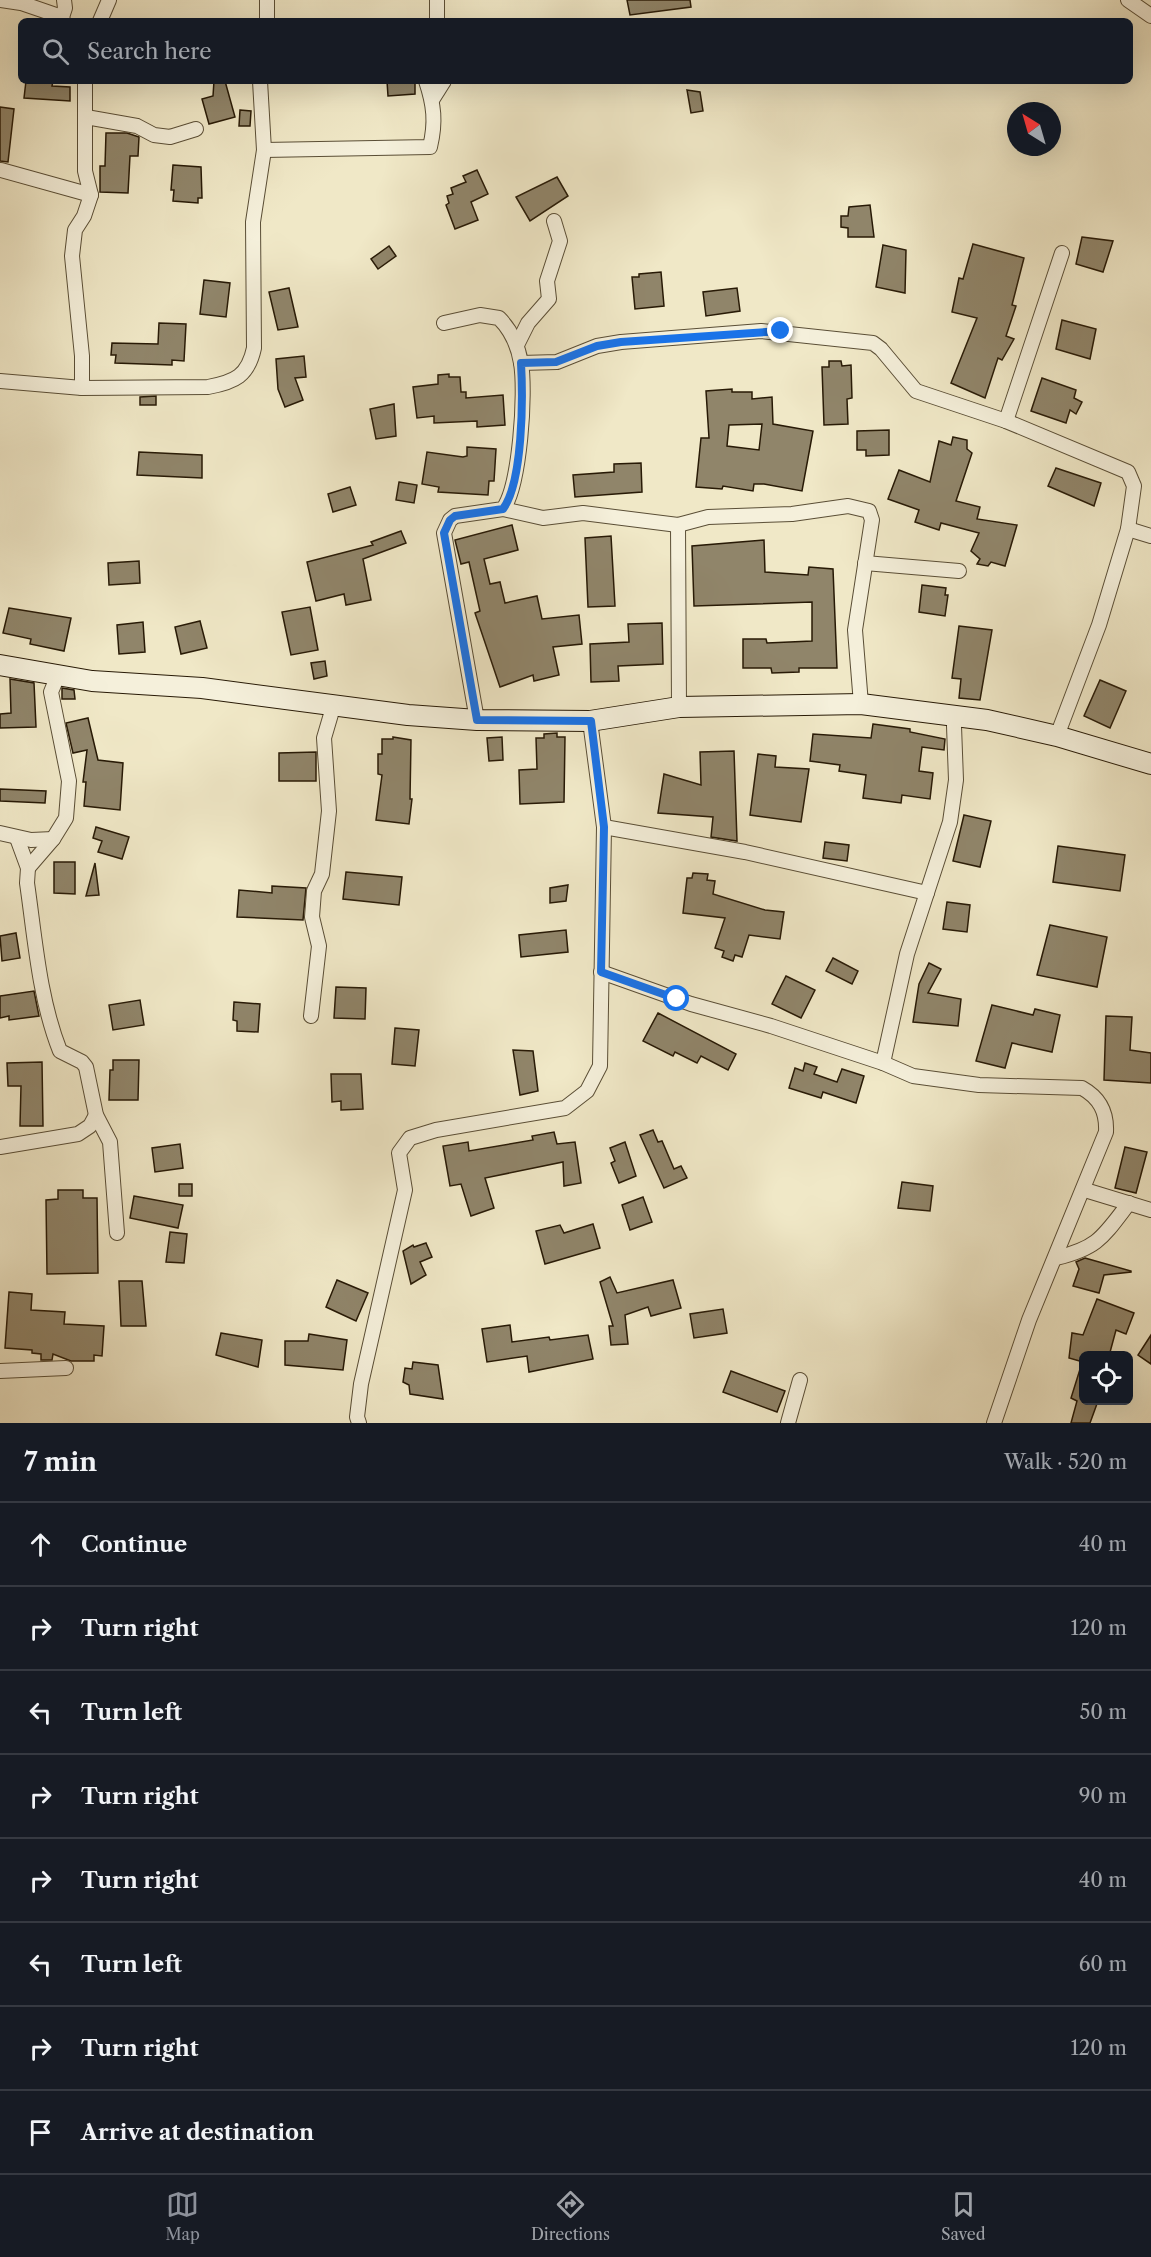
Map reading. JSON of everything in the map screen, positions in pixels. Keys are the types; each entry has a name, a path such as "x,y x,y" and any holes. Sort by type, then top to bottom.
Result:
{"street":[{"path":"1,0 21,3 59,18"},
{"path":"62,18 64,0"},
{"path":"101,18 109,0"},
{"path":"267,0 268,18"},
{"path":"437,0 437,18"},
{"path":"1128,0 1151,16"},
{"path":"82,388 82,356 72,256 75,230 84,216 91,195 86,171 86,117 83,99 85,84"},
{"path":"0,381 82,388 208,387 226,384 250,365 254,348 253,222 264,150 260,84"},
{"path":"264,150 430,147 435,126 432,100 427,84"},
{"path":"432,100 442,84"},
{"path":"86,117 137,126 154,135 170,137 196,129"},
{"path":"1,170 91,195"},
{"path":"517,345 528,323 549,299 547,281 560,241 554,221"},
{"path":"1006,421 1062,253"},
{"path":"444,323 480,315 491,315 506,325 517,345 521,363 521,418 515,483 510,499 503,509"},
{"path":"521,363 556,362 597,346 613,343 761,331 781,331 828,340 866,341 881,349 916,391 1006,421 1128,472 1134,486 1128,529 1099,625 1057,736"},
{"path":"477,720 444,533 450,520 455,516 503,509 543,518 583,513 678,525 708,517 792,514 848,506 864,509 872,516 855,630 861,704"},
{"path":"678,525 678,707"},
{"path":"1128,529 1151,536"},
{"path":"865,563 958,571"},
{"path":"0,665 92,681 202,688 408,715 477,720 591,721 678,707 861,704 958,715 1057,736 1151,764"},
{"path":"28,868 53,840 66,818 69,781 51,692 58,675"},
{"path":"311,1016 319,946 312,917 314,891 322,874 329,812 324,738 334,704"},
{"path":"883,1063 908,954 950,822 956,780 954,726 958,715"},
{"path":"359,1423 357,1417 361,1384 405,1190 403,1163 399,1153 410,1138 436,1130 565,1108 587,1091 600,1066 604,827 591,721"},
{"path":"604,827 745,852 927,893"},
{"path":"0,833 17,838 53,840"},
{"path":"17,838 28,868 27,883 41,976 56,1040 60,1051 82,1062 86,1067 96,1115 110,1142 117,1233"},
{"path":"601,972 700,1007 771,1026 883,1063 913,1076 941,1082 1082,1088 1092,1094 1107,1117 1106,1132 1085,1190 1029,1320 994,1423"},
{"path":"0,1147 78,1134 90,1126 96,1115"},
{"path":"1085,1190 1151,1210"},
{"path":"1056,1258 1080,1253 1098,1243 1129,1203"},
{"path":"0,1371 66,1368"},
{"path":"788,1423 800,1380"}],"building":[{"path":"627,0 690,0 691,7 630,15"},
{"path":"26,84 52,84 52,86 70,87 70,101 24,98"},
{"path":"214,84 226,84 235,117 209,124 202,99 213,96"},
{"path":"387,84 415,84 415,94 388,96"},
{"path":"687,90 700,92 703,111 691,113"},
{"path":"0,107 14,109 8,162 0,161"},
{"path":"240,110 251,111 250,126 239,126"},
{"path":"106,133 127,133 139,137 138,156 130,156 128,193 100,192 100,166 105,166"},
{"path":"173,165 201,167 202,198 198,198 198,203 173,201 174,190 171,190"},
{"path":"477,170 488,194 471,202 478,220 455,229 446,205 449,203 447,196 453,194 451,188 466,182 463,176"},
{"path":"557,177 568,196 530,221 516,197"},
{"path":"870,205 874,237 848,237 848,228 841,227 841,216 848,216 849,207"},
{"path":"1082,237 1113,241 1103,272 1076,264"},
{"path":"973,244 1024,258 1012,305 1016,306 1006,336 1014,339 1002,360 998,358 985,398 951,383 977,318 952,312 959,278 963,279"},
{"path":"883,245 906,250 905,293 876,287"},
{"path":"389,246 396,256 378,269 371,259"},
{"path":"661,272 664,306 635,309 632,277"},
{"path":"204,280 230,283 226,317 200,314"},
{"path":"289,288 298,327 278,330 269,292"},
{"path":"737,288 740,311 706,316 703,292"},
{"path":"1062,320 1096,329 1090,359 1056,349"},
{"path":"159,323 186,324 184,361 172,360 172,365 115,363 116,355 111,355 112,343 158,344"},
{"path":"304,356 306,377 295,378 303,400 285,407 278,389 276,359"},
{"path":"829,361 841,361 842,366 851,365 852,398 847,399 848,424 824,425 822,367 829,367"},
{"path":"449,374 449,377 460,377 461,392 466,392 466,398 503,395 505,425 477,427 477,421 434,423 434,416 417,418 413,387 438,384 438,375"},
{"path":"1042,378 1076,390 1074,398 1082,402 1076,414 1070,410 1066,423 1031,411"},
{"path":"732,389 732,392 752,392 752,399 772,397 773,424 813,431 802,491 764,484 754,484 753,491 723,486 722,489 696,487 701,438 709,438 706,391","holes":["762,424 759,450 727,446 729,425"]},
{"path":"156,396 156,405 140,405 140,397"},
{"path":"394,404 396,436 376,439 370,409"},
{"path":"889,430 889,455 866,456 866,450 857,450 857,431"},
{"path":"953,437 967,440 967,449 972,453 956,501 980,507 977,519 1017,525 1005,566 991,562 988,566 977,564 980,559 971,551 979,533 941,523 939,530 915,522 919,510 888,499 899,470 930,482 939,441 951,445"},
{"path":"467,447 496,449 494,481 489,481 488,495 438,492 439,487 422,484 427,452 463,457 467,456"},
{"path":"139,452 202,455 202,478 137,475"},
{"path":"641,463 642,492 575,497 573,475 614,472 614,464"},
{"path":"1056,468 1101,483 1094,506 1048,486"},
{"path":"399,482 417,485 414,503 396,500"},
{"path":"350,487 356,505 333,512 328,494"},
{"path":"512,525 518,550 484,559 490,584 500,582 505,603 537,596 542,619 579,615 582,644 553,647 559,675 534,681 533,675 500,687 475,613 480,611 469,562 461,564 455,540"},
{"path":"401,531 406,543 363,559 371,600 346,605 344,594 316,601 307,562 373,545 371,542"},
{"path":"611,536 615,606 588,607 585,538"},
{"path":"764,540 765,572 808,575 809,567 833,569 837,668 799,668 799,672 772,673 771,668 743,668 743,639 766,639 767,643 812,641 812,602 694,606 692,546"},
{"path":"139,561 140,583 109,585 108,563"},
{"path":"922,585 946,588 945,595 948,595 945,616 919,612"},
{"path":"310,607 318,650 291,655 282,612"},
{"path":"9,608 71,618 64,651 30,644 31,639 3,633"},
{"path":"200,621 207,648 181,654 175,627"},
{"path":"143,622 145,652 119,654 117,625"},
{"path":"662,623 663,664 618,666 619,681 591,682 590,644 629,642 628,624"},
{"path":"959,626 992,630 980,700 959,698 961,679 952,678"},
{"path":"325,661 327,676 314,679 311,663"},
{"path":"10,679 34,683 36,727 0,728 0,714 11,713"},
{"path":"1100,680 1126,691 1110,728 1084,716"},
{"path":"62,688 74,690 75,699 62,699"},
{"path":"88,718 98,760 123,763 120,810 84,806 86,782 83,782 87,750 73,753 66,723"},
{"path":"873,724 910,729 910,732 945,739 944,750 922,747 919,771 933,773 930,799 902,795 901,803 863,798 866,775 839,771 840,765 810,761 813,734 871,738"},
{"path":"557,733 557,737 565,737 564,802 520,804 519,770 537,769 536,738 544,738 544,734"},
{"path":"393,737 411,740 410,799 412,799 409,824 376,820 382,775 378,774 378,754 382,754 382,739 393,739"},
{"path":"502,737 503,760 489,761 487,738"},
{"path":"734,751 737,841 711,837 713,817 658,813 664,774 701,785 700,752"},
{"path":"316,752 316,781 279,781 279,753"},
{"path":"758,754 776,756 775,767 809,769 801,822 750,815"},
{"path":"0,789 46,791 45,803 0,801"},
{"path":"964,815 991,821 980,867 953,861"},
{"path":"96,827 129,837 122,859 98,852 102,841 93,838"},
{"path":"825,842 849,845 847,861 823,858"},
{"path":"1058,846 1125,855 1120,891 1053,882"},
{"path":"54,862 75,862 75,894 54,893"},
{"path":"95,863 99,895 86,896"},
{"path":"346,872 402,877 399,905 343,899"},
{"path":"693,873 708,874 707,880 715,881 713,894 765,910 784,912 780,939 749,935 742,957 735,955 733,961 722,957 724,951 715,948 725,918 683,913 687,878 692,878"},
{"path":"568,885 566,901 550,903 550,888"},
{"path":"272,886 306,888 303,920 237,917 239,890 272,893"},
{"path":"947,902 970,905 967,932 943,929"},
{"path":"1050,925 1107,937 1097,987 1037,975"},
{"path":"566,930 568,952 521,957 519,935"},
{"path":"16,933 20,958 2,961 0,936"},
{"path":"833,958 858,971 852,984 826,971"},
{"path":"929,963 941,969 928,993 961,999 958,1026 913,1022 919,984"},
{"path":"786,976 815,990 801,1018 772,1004"},
{"path":"336,987 366,988 365,1019 334,1018"},
{"path":"34,991 39,1016 9,1020 9,1016 0,1018 0,996"},
{"path":"140,1000 144,1025 113,1030 109,1005"},
{"path":"234,1002 260,1004 258,1032 237,1031 237,1021 233,1020"},
{"path":"992,1005 1033,1015 1035,1009 1060,1015 1052,1052 1012,1043 1005,1068 976,1061"},
{"path":"658,1013 736,1054 728,1070 701,1056 697,1063 675,1052 673,1056 643,1041"},
{"path":"1106,1016 1132,1017 1130,1050 1151,1053 1151,1083 1104,1080"},
{"path":"395,1028 419,1030 415,1066 392,1064"},
{"path":"513,1050 533,1051 538,1091 520,1095"},
{"path":"113,1060 139,1060 138,1100 109,1100 110,1070 113,1070"},
{"path":"42,1062 43,1126 20,1126 21,1086 8,1086 7,1063"},
{"path":"805,1063 817,1067 814,1074 837,1082 842,1069 864,1076 856,1103 823,1092 821,1098 789,1088 795,1068 803,1071"},
{"path":"331,1074 361,1074 363,1109 341,1110 341,1101 332,1102"},
{"path":"653,1130 658,1142 662,1141 674,1169 681,1166 687,1178 664,1188 640,1135"},
{"path":"554,1132 557,1144 575,1142 581,1183 564,1186 563,1162 485,1178 494,1208 471,1216 461,1184 450,1186 443,1146 468,1142 469,1151 533,1140 532,1136"},
{"path":"625,1142 636,1176 619,1183 611,1163 615,1161 610,1148"},
{"path":"180,1144 183,1168 155,1172 152,1148"},
{"path":"1125,1147 1147,1152 1136,1193 1115,1188"},
{"path":"902,1182 933,1186 930,1211 898,1208"},
{"path":"179,1184 192,1184 192,1196 179,1196"},
{"path":"58,1190 83,1190 83,1198 97,1198 98,1273 47,1274 46,1200 58,1199"},
{"path":"134,1196 183,1205 178,1228 130,1218"},
{"path":"643,1197 652,1222 630,1230 622,1205"},
{"path":"593,1224 600,1248 545,1264 536,1231 560,1225 564,1233"},
{"path":"170,1232 187,1234 184,1263 166,1262"},
{"path":"426,1243 432,1257 420,1262 426,1275 411,1284 403,1251 413,1245 414,1247"},
{"path":"1085,1258 1131,1272 1104,1275 1099,1293 1073,1286 1079,1269 1076,1262"},
{"path":"610,1277 617,1293 673,1280 681,1308 651,1316 648,1307 625,1315 628,1344 611,1345 609,1326 613,1326 600,1282"},
{"path":"337,1280 368,1293 356,1321 326,1307"},
{"path":"119,1281 142,1281 146,1326 121,1326"},
{"path":"9,1292 32,1294 31,1310 65,1312 64,1324 104,1326 102,1356 94,1355 94,1361 71,1361 53,1354 52,1360 41,1360 41,1354 32,1353 32,1350 5,1348"},
{"path":"1097,1299 1134,1313 1126,1334 1116,1330 1110,1351 1079,1351 1079,1361 1069,1358 1072,1333 1083,1335"},
{"path":"723,1309 727,1333 694,1338 690,1314"},
{"path":"510,1325 512,1342 588,1335 593,1359 529,1372 527,1356 487,1362 482,1329"},
{"path":"221,1333 262,1340 258,1367 216,1355"},
{"path":"309,1334 347,1340 343,1370 285,1365 285,1341 308,1341"},
{"path":"1151,1335 1151,1364 1138,1355"},
{"path":"413,1362 438,1365 443,1399 410,1394 409,1385 403,1382 405,1368 412,1369"},
{"path":"731,1371 785,1391 777,1412 723,1392"},
{"path":"1079,1372 1079,1405 1097,1405 1090,1423 1071,1423 1077,1401 1071,1398"}],"route":[{"path":"677,999 601,972 604,827 591,721 477,720 444,533 450,520 455,516 503,509 510,499 515,483 521,418 521,363 556,362 597,346 621,342 781,331"}]}
